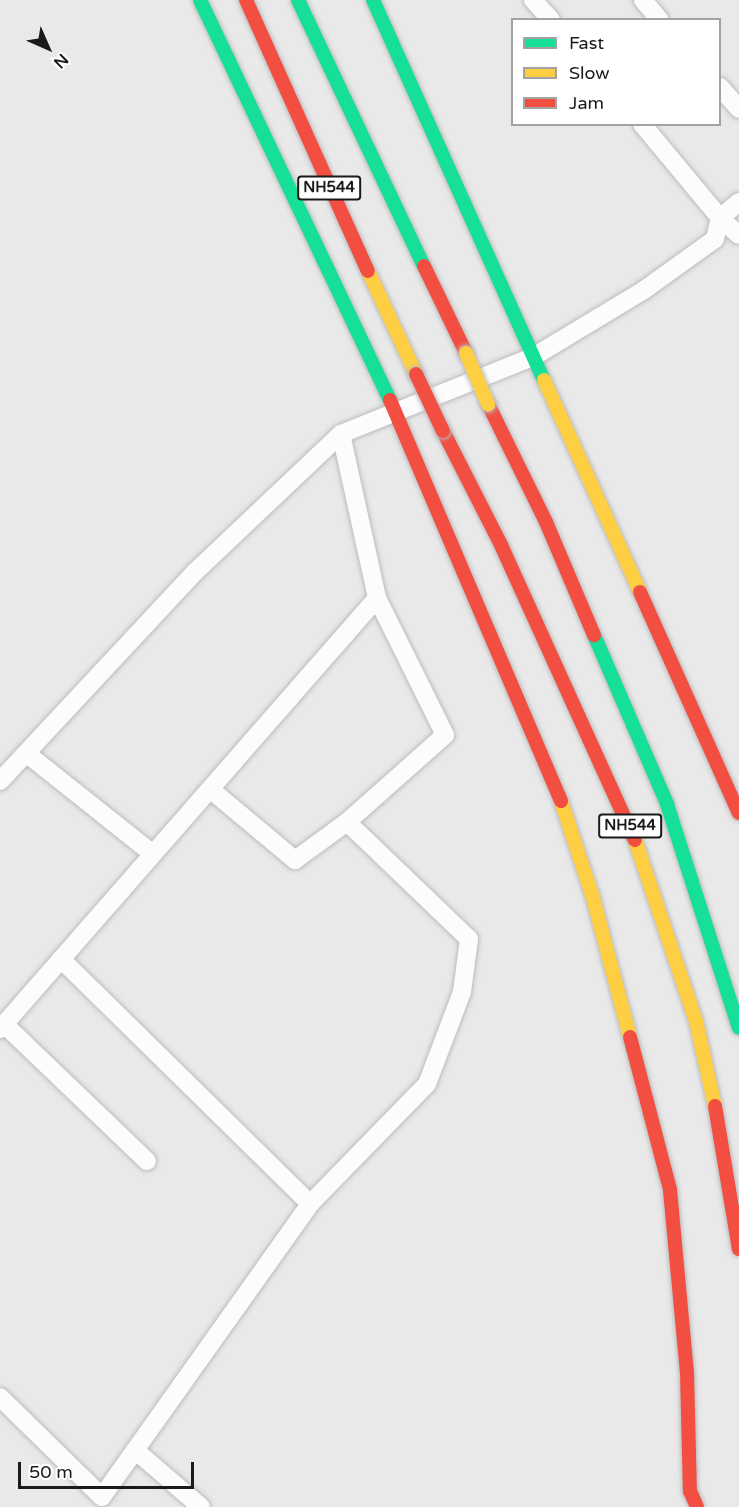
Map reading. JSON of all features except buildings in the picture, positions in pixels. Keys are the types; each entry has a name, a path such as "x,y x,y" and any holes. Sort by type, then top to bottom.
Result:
{"highway":[{"path":"200,0 395,411 553,778 593,898 670,1190 687,1372 690,1491 697,1507"},
{"name":"NH544","path":"246,0 318,164 443,431 501,545 630,827 696,1021 714,1099 739,1249"},
{"name":"NH544","path":"298,0 546,522 667,804 739,1028"},
{"path":"373,0 739,813"}],"street":[{"path":"533,0 549,18"},
{"path":"643,0 658,18"},
{"path":"721,88 739,109"},
{"path":"644,126 720,218 739,235"},
{"path":"0,781 196,571 341,434 533,357 644,291 715,239 720,218 739,202"},
{"path":"210,789 296,860 347,822 445,735 377,598 341,434"},
{"path":"147,1161 2,1027 377,598"},
{"path":"26,753 153,854"},
{"path":"0,1397 97,1502 310,1204 427,1084 462,992 469,939 347,822"},
{"path":"61,959 310,1204"},
{"path":"135,1450 201,1507"}],"traffic: fast":[{"path":"200,0 390,400"},
{"path":"298,0 424,266"},
{"path":"373,0 544,380"},
{"path":"594,635 667,804 739,1028"}],"traffic: slow":[{"path":"368,271 416,374"},
{"path":"466,353 488,404"},
{"path":"544,380 640,592"},
{"path":"561,801 593,898 630,1037"},
{"path":"635,840 696,1021 715,1106"}],"traffic: jam":[{"path":"246,0 368,271"},
{"path":"424,266 466,353"},
{"path":"416,374 443,431"},
{"path":"390,400 561,801"},
{"path":"488,404 546,522 594,635"},
{"path":"443,431 501,545 635,840"},
{"path":"640,592 739,813"},
{"path":"630,1037 670,1190 687,1372 690,1491 697,1507"},
{"path":"715,1106 739,1249"}]}
